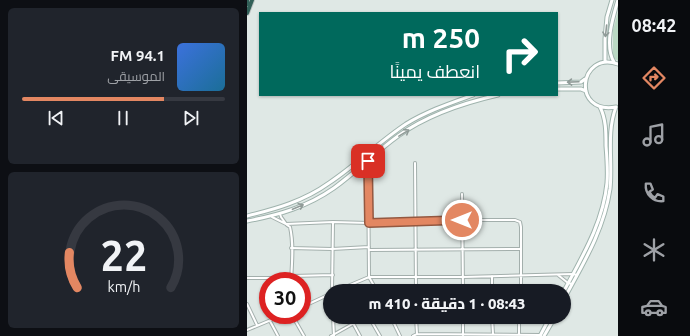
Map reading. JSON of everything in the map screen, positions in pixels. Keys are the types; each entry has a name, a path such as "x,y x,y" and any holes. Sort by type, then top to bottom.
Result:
{"highway":[{"path":"247,13 252,0"}],"main road":[{"path":"605,62 607,17 612,0"},
{"path":"616,63 611,57 610,40 613,15 618,0"},
{"path":"558,83 581,82 593,67 605,62 616,63"},
{"path":"586,77 586,91 591,101 600,107 617,107"},
{"path":"558,89 581,88 586,91"},
{"path":"247,216 284,206 316,191 329,184 407,123 433,110 470,96"},
{"path":"247,221 281,214 312,201 329,191 398,136 423,121 447,110 494,96"},
{"path":"568,283 596,227 605,193 607,168 606,127 604,116 600,107"},
{"path":"572,284 596,240 607,203 611,176 612,125 613,116 617,107"},
{"path":"542,336 547,324"},
{"path":"542,336 550,324"}],"street":[{"path":"368,161 369,277 373,284"},
{"path":"415,163 416,284"},
{"path":"462,194 463,284"},
{"path":"281,214 281,217 290,227 291,272"},
{"path":"271,217 286,224 333,222 369,223 416,220 518,220 521,227 521,284"},
{"path":"333,222 333,284"},
{"path":"291,248 521,248"},
{"path":"311,277 333,275"},
{"path":"557,275 568,283 572,284"},
{"path":"352,284 369,277 577,275"},
{"path":"492,276 492,284"},
{"path":"247,278 259,278"},
{"path":"311,302 323,297"},
{"path":"247,304 257,325"},
{"path":"247,330 260,324"},
{"path":"272,324 278,336"},
{"path":"297,324 304,336"},
{"path":"333,324 333,336"},
{"path":"333,336 351,324"},
{"path":"354,324 361,336"},
{"path":"373,324 380,336"},
{"path":"394,324 400,336"},
{"path":"416,324 417,334"},
{"path":"463,324 463,335"},
{"path":"492,324 493,334"},
{"path":"519,324 519,334"},
{"path":"413,336 417,334 519,334 542,336"}],"green space":[{"path":"618,12 618,61 613,57 613,30"}],"route":[{"path":"368,161 369,223 416,220 462,220"}]}
